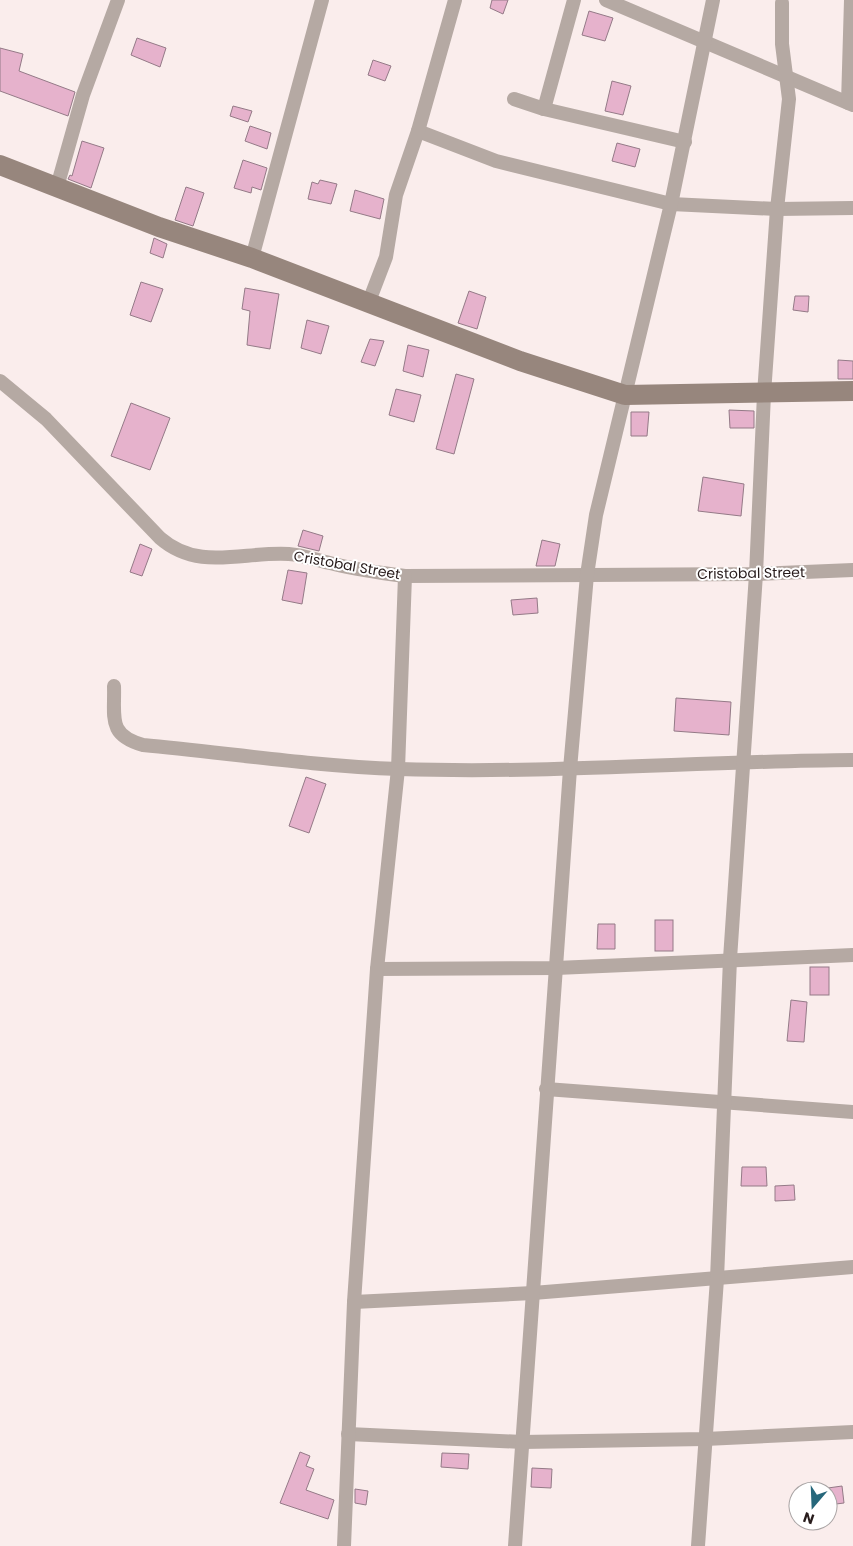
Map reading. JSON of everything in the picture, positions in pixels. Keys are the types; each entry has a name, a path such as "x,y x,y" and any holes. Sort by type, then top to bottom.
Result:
{"main road":[{"path":"0,165 159,227 252,258 520,361 625,395 853,392"}],"street":[{"path":"57,187 83,95 118,0"},
{"path":"252,258 322,0"},
{"path":"368,304 386,257 396,195 418,131 455,0"},
{"path":"544,109 574,0"},
{"path":"606,0 851,104 851,0"},
{"path":"514,1546 570,769 587,576 596,515 671,204 713,0"},
{"path":"698,1546 716,1279 730,959 745,761 764,394 777,208 789,99 782,44 782,3"},
{"path":"514,99 544,109 685,142"},
{"path":"418,131 496,161 671,204 777,208 853,208"},
{"name":"Cristobal Street","path":"0,381 46,419 172,548 205,558 289,554 364,571 405,576 756,574 853,570"},
{"path":"344,1546 354,1302 377,969 398,769 405,576"},
{"path":"114,686 117,730 128,741 143,745 272,759 398,769 570,769 745,761 853,760"},
{"path":"377,969 556,968 853,955"},
{"path":"546,1089 723,1104 777,1105 853,1112"},
{"path":"354,1302 533,1293 853,1267"},
{"path":"348,1434 522,1442 705,1439 853,1432"}],"building":[{"path":"492,0 508,0 503,14 490,8"},
{"path":"589,11 613,18 605,41 582,35"},
{"path":"137,38 166,48 160,67 131,55"},
{"path":"0,48 23,54 19,71 75,92 68,116 0,91"},
{"path":"373,60 391,66 385,81 368,75"},
{"path":"612,81 631,86 623,115 605,111"},
{"path":"233,106 252,111 248,122 230,116"},
{"path":"250,126 271,133 267,149 245,141"},
{"path":"82,141 104,148 91,188 68,179 70,175 72,176"},
{"path":"617,143 640,149 635,167 612,161"},
{"path":"243,160 267,168 261,190 252,187 251,193 234,188"},
{"path":"320,180 337,184 331,204 308,199 312,182 318,184"},
{"path":"186,187 204,193 193,226 175,220"},
{"path":"355,190 384,199 380,219 350,211"},
{"path":"154,238 167,244 163,258 150,253"},
{"path":"141,282 163,289 151,322 130,315"},
{"path":"245,288 279,294 270,349 247,345 250,311 242,309"},
{"path":"469,291 486,297 477,329 458,323"},
{"path":"795,296 809,296 808,312 793,310"},
{"path":"307,320 329,326 321,354 301,348"},
{"path":"370,339 384,341 375,366 361,362"},
{"path":"408,345 429,350 423,377 403,371"},
{"path":"838,360 853,361 853,379 838,379"},
{"path":"456,374 474,379 454,454 436,449"},
{"path":"396,389 421,395 414,422 389,415"},
{"path":"131,403 170,418 150,470 111,456"},
{"path":"729,410 754,411 754,428 730,428"},
{"path":"631,412 649,412 647,436 631,436"},
{"path":"703,477 744,484 741,516 698,511"},
{"path":"303,530 323,536 319,551 298,546"},
{"path":"542,540 560,544 555,566 536,566"},
{"path":"140,544 152,549 142,576 130,572"},
{"path":"288,570 307,573 302,604 282,600"},
{"path":"537,598 538,613 513,615 511,600"},
{"path":"676,698 731,702 729,735 674,731"},
{"path":"306,777 326,784 309,833 289,826"},
{"path":"655,920 673,920 673,951 655,951"},
{"path":"598,924 615,924 615,949 597,949"},
{"path":"810,967 829,967 829,995 810,995"},
{"path":"791,1000 807,1002 804,1042 787,1041"},
{"path":"742,1167 766,1167 767,1186 741,1186"},
{"path":"794,1185 795,1200 775,1201 775,1186"},
{"path":"300,1452 310,1456 306,1466 314,1469 306,1490 334,1500 328,1519 280,1503"},
{"path":"442,1453 469,1454 468,1469 441,1467"},
{"path":"532,1468 552,1469 551,1488 531,1487"},
{"path":"842,1486 844,1503 838,1504 838,1487"},
{"path":"355,1489 368,1491 366,1505 355,1503"}]}
